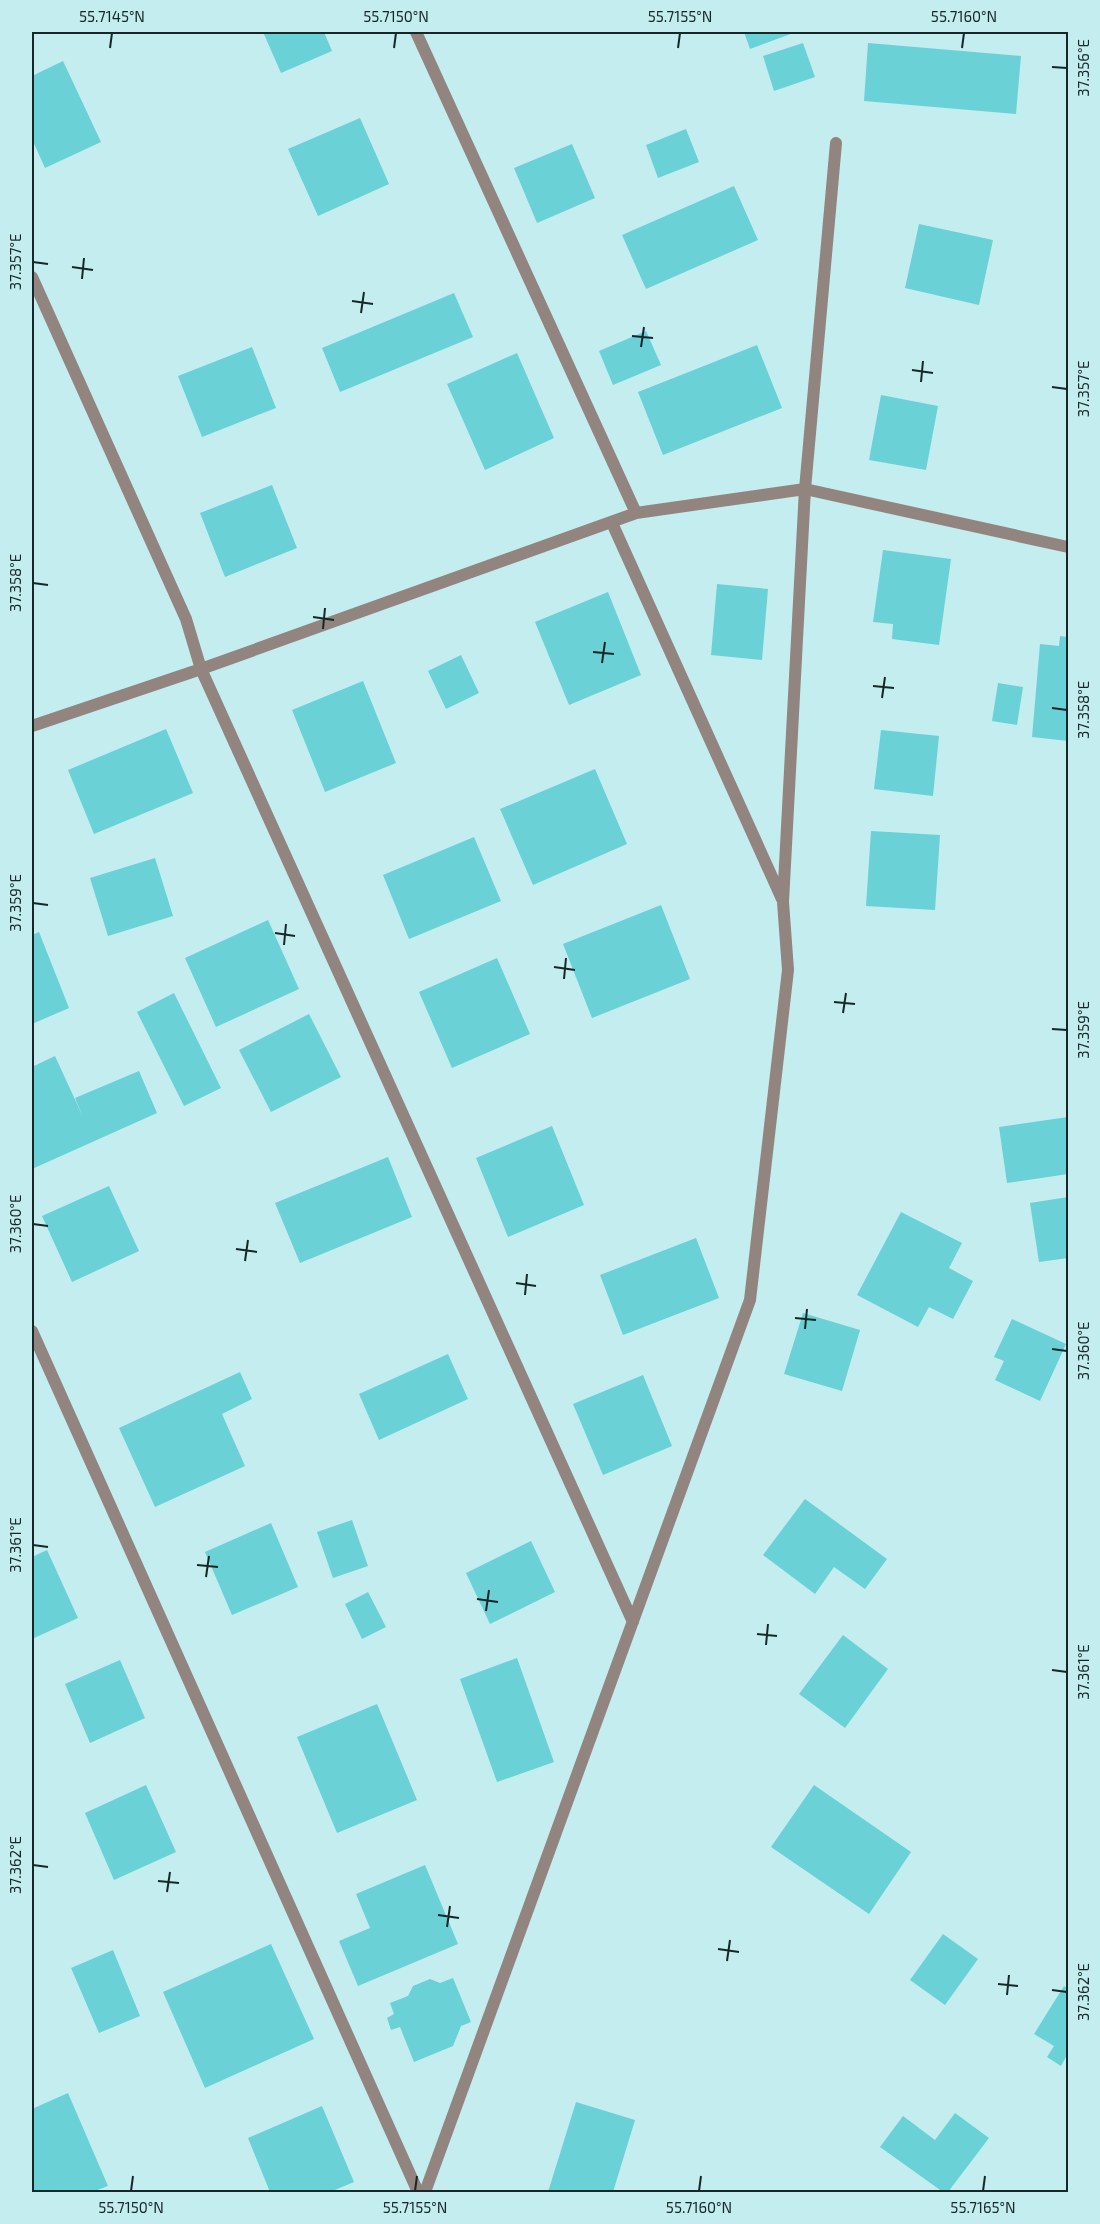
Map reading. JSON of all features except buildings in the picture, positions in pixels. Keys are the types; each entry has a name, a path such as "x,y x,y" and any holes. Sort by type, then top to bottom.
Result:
{"street":[{"path":"416,32 636,513"},
{"path":"425,2193 750,1300 788,970 783,902 805,489 836,143"},
{"path":"32,277 186,619 201,669 633,1622"},
{"path":"32,726 201,669 636,513 805,489 1068,547"},
{"path":"612,523 783,902"},
{"path":"32,1331 418,2193"}]}
